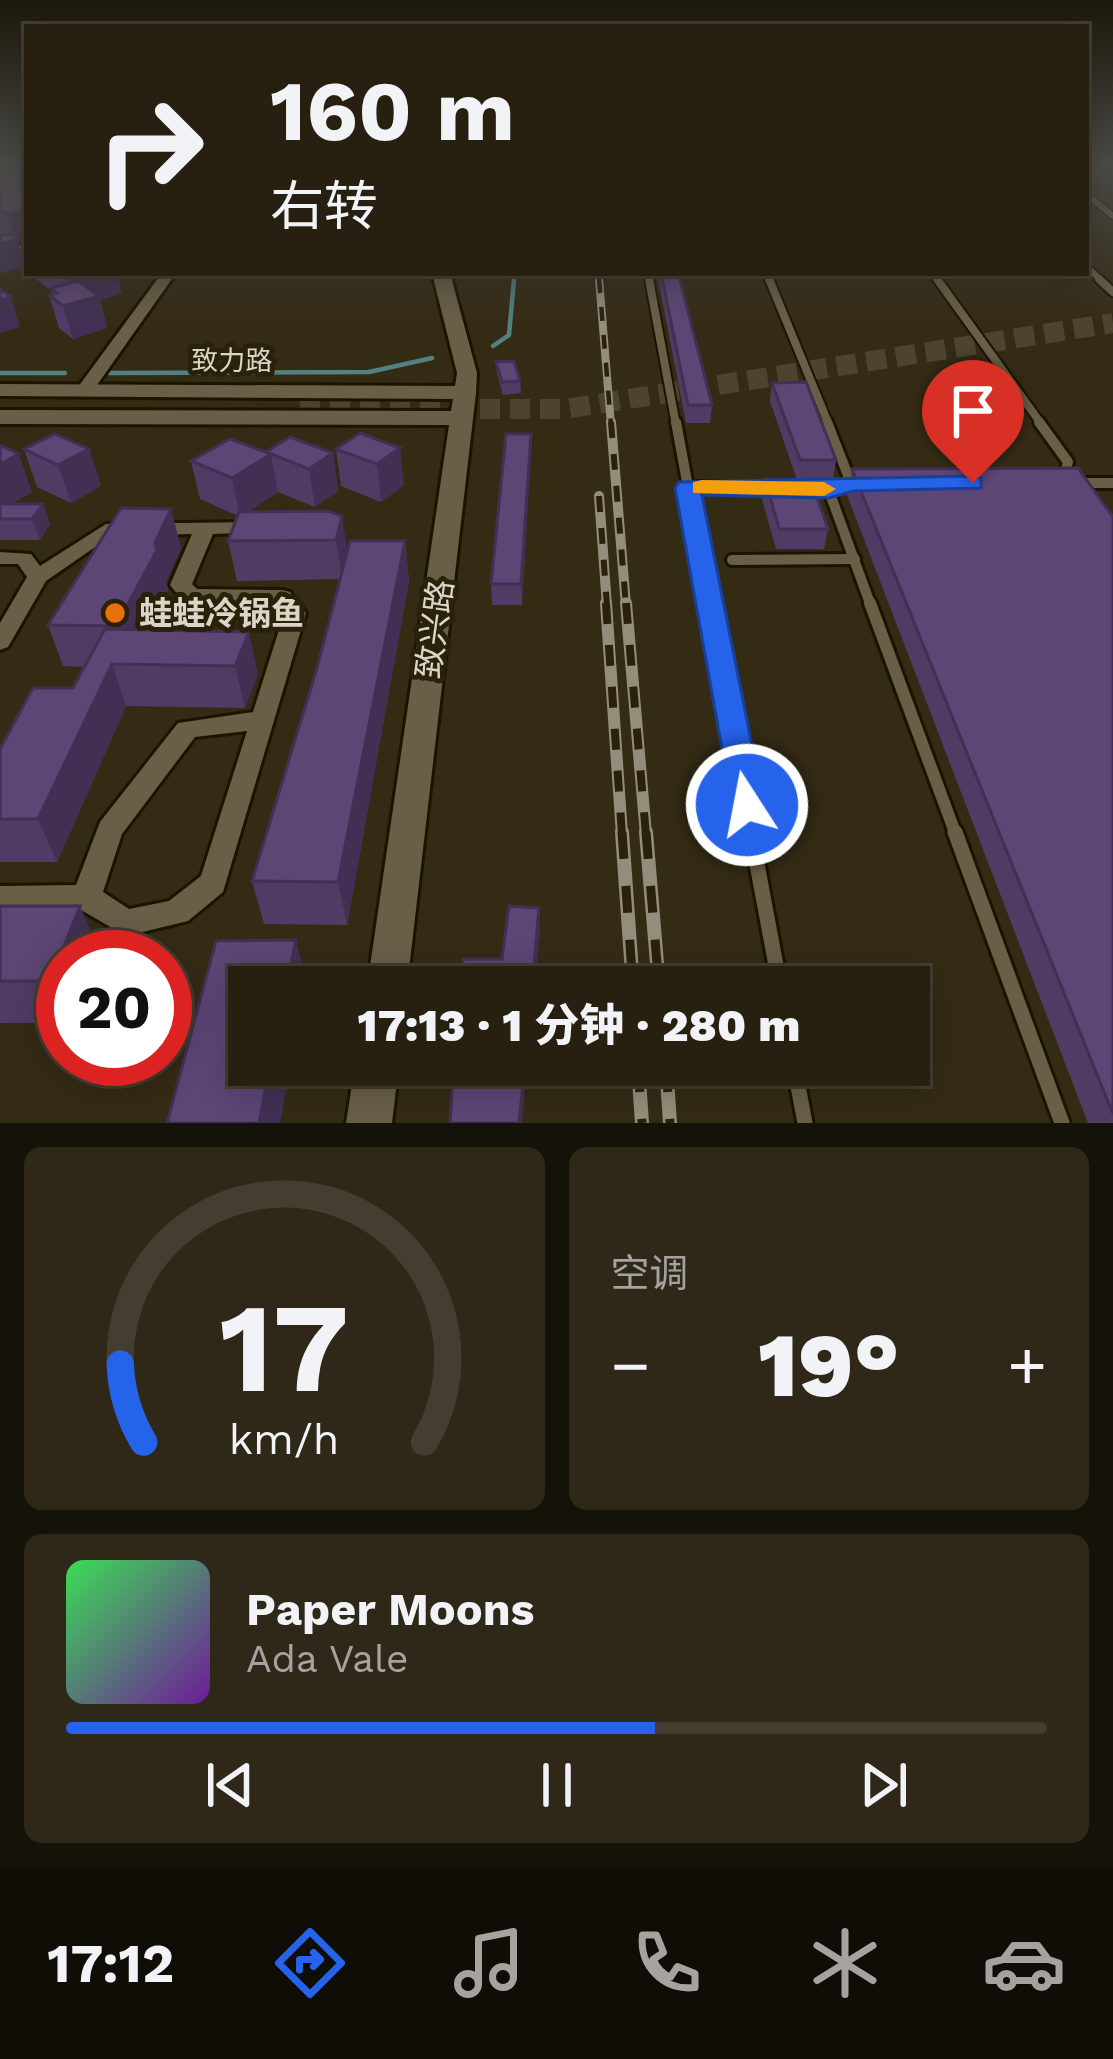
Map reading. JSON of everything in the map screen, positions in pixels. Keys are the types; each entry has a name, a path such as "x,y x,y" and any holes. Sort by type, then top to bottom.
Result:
{"street":[{"path":"84,391 167,276"},
{"name":"致兴路","path":"390,966 467,373 442,276"},
{"name":"致力路","path":"0,398 84,391 302,404"},
{"name":"致力路","path":"0,398 464,405"},
{"name":"致力路","path":"0,417 302,404"},
{"path":"0,899 86,897 127,923 177,911 213,884 260,720 289,646 295,613 282,597 191,596 181,585 205,528"},
{"path":"0,643 38,577 106,530 291,528"},
{"path":"0,558 24,558 38,577"},
{"path":"86,897 110,830 187,729 260,720"},
{"path":"369,1123 373,1086"}],"lane":[{"path":"1089,269 1113,292"},
{"path":"649,276 776,966"},
{"path":"768,276 851,483"},
{"path":"935,276 1068,462 1068,483 1087,502"},
{"path":"812,488 868,483"},
{"path":"1042,483 1113,483"},
{"path":"688,488 790,488"},
{"path":"829,490 1063,1123"},
{"path":"733,560 855,560"},
{"path":"798,1086 805,1123"}],"building":[{"path":"0,235 16,235 17,239 0,244"},
{"path":"662,276 679,276 712,405 688,405"},
{"path":"78,281 99,296 63,306 49,295 57,293 51,288"},
{"path":"514,361 520,381 502,382 496,362"},
{"path":"806,382 836,460 800,460 772,383"},
{"path":"360,433 400,448 377,464 336,449"},
{"path":"55,434 89,449 58,465 24,449"},
{"path":"506,434 531,434 521,584 491,584"},
{"path":"290,437 333,453 309,469 266,452"},
{"path":"230,439 271,454 232,478 191,461"},
{"path":"0,445 19,454 0,464"},
{"path":"1078,468 1113,517 1113,1114 852,469"},
{"path":"765,479 811,480 828,529 779,529"},
{"path":"0,504 43,504 32,519 0,519"},
{"path":"121,508 171,509 155,543 157,550 116,626 48,625"},
{"path":"328,511 342,516 336,540 228,541 239,512"},
{"path":"350,541 405,541 338,882 252,881 317,668"},
{"path":"105,629 249,632 235,666 112,664 38,819 0,819 0,749 33,688 73,688"},
{"path":"0,906 80,906 70,930 36,930 36,981 0,981"},
{"path":"509,906 539,908 534,966 462,966 463,959 502,959"},
{"path":"296,940 290,966 228,966 228,1086 266,1086 259,1123 167,1123 177,1086 192,1086 192,1030 216,941"},
{"path":"453,1086 523,1086 519,1123 450,1123"}],"waterway":[{"path":"514,282 515,276"},
{"path":"493,346 509,335 514,279"},
{"path":"109,373 369,372 432,358"},
{"path":"0,373 65,373"}],"tunnel":[{"path":"300,409 565,409 1113,323"}],"railway":[{"path":"598,276 599,282"},
{"path":"599,279 611,425"},
{"path":"611,422 626,606"},
{"path":"599,496 607,606"},
{"path":"606,603 622,835"},
{"path":"626,603 646,835"},
{"path":"622,832 632,966"},
{"path":"646,832 657,966"},
{"path":"639,1086 642,1123"},
{"path":"667,1086 670,1123"}],"slow traffic":[{"path":"702,488 824,489"}],"place":[{"name":"蛙蛙冷锅鱼","path":"115,613"}],"route":[{"path":"747,805 688,488 829,490 851,483 973,483"}]}
